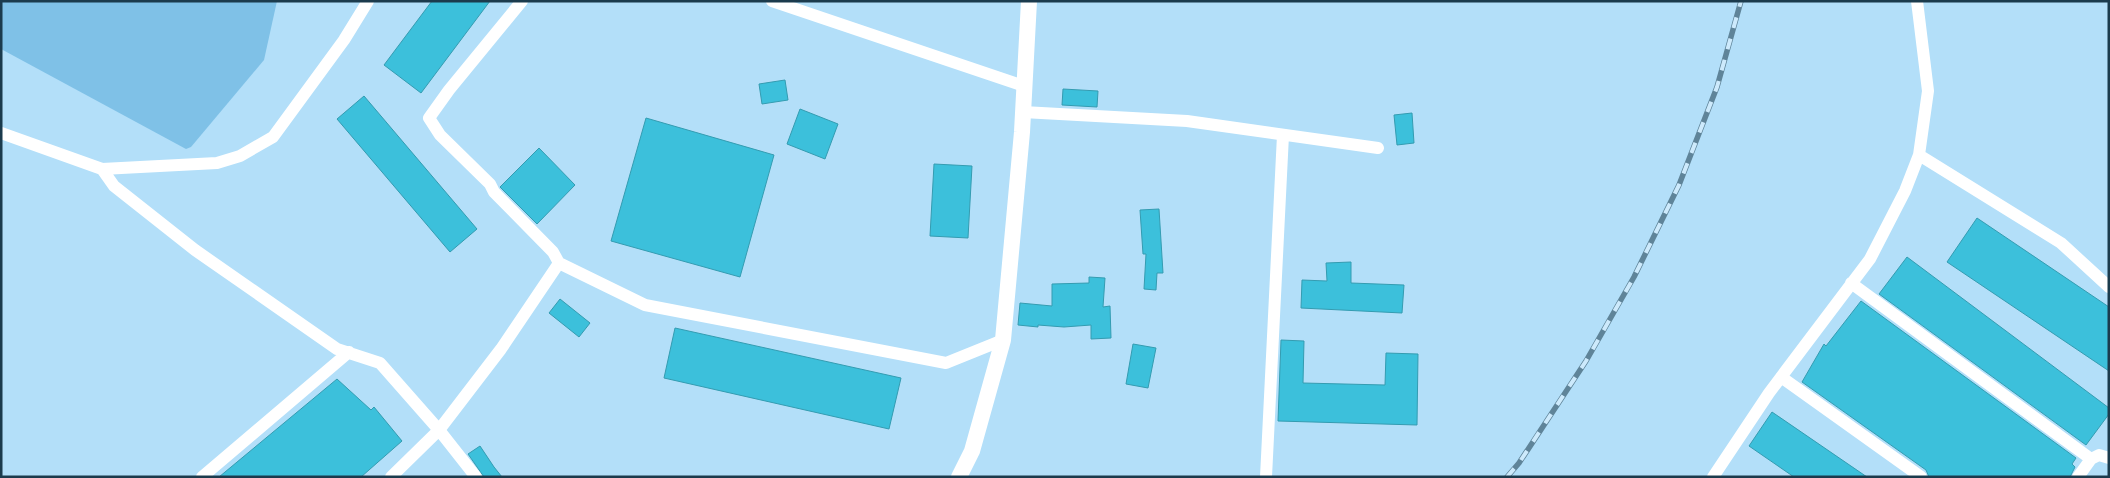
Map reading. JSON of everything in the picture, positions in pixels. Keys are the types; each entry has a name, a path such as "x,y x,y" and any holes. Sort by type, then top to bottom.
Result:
{"street":[{"path":"1,133 102,169 217,163 240,156 273,137 344,40 368,1"},
{"path":"522,1 449,90 429,118 440,135 490,184 494,192 553,252 560,263 645,305 946,363 1003,340"},
{"path":"772,1 1024,86"},
{"path":"959,477 972,451 1003,340 1023,112 1029,1"},
{"path":"1713,477 1781,377 1870,260 1905,191 1919,155 1928,91 1917,1"},
{"path":"1023,112 1187,121 1378,148"},
{"path":"1266,477 1283,135"},
{"path":"1919,155 2061,243 2109,286"},
{"path":"102,169 114,186 195,250 337,349 380,364 439,430 476,477"},
{"path":"391,477 439,430 501,349 560,263"},
{"path":"1851,283 2091,459"},
{"path":"202,477 350,352"},
{"path":"1781,377 1921,477"},
{"path":"2078,477 2091,459 2099,455 2109,458"}],"shaded area":[{"path":"1,1 277,1 264,60 191,147 186,149 1,49"}],"building":[{"path":"432,1 490,1 421,93 384,65"},
{"path":"785,80 788,100 762,104 759,84"},
{"path":"1063,89 1098,91 1097,107 1062,105"},
{"path":"364,96 477,229 450,252 337,119"},
{"path":"800,109 838,124 825,159 787,144"},
{"path":"1412,113 1414,143 1397,145 1394,115"},
{"path":"646,118 774,155 740,277 611,241"},
{"path":"539,148 575,185 537,224 500,187"},
{"path":"934,164 972,166 968,238 930,236"},
{"path":"1159,209 1163,273 1157,273 1156,290 1144,289 1146,254 1143,254 1140,210"},
{"path":"1977,218 2109,307 2109,371 1947,262"},
{"path":"1907,257 2109,408 2109,414 2086,445 1879,294"},
{"path":"1351,262 1351,283 1404,285 1402,313 1301,308 1302,280 1327,281 1326,263"},
{"path":"1089,277 1105,278 1103,307 1110,306 1111,338 1091,339 1091,325 1064,327 1038,325 1038,327 1018,325 1020,303 1052,306 1052,284 1089,283"},
{"path":"560,299 590,323 579,337 549,313"},
{"path":"1861,301 2076,458 2072,464 2075,467 2070,477 1929,477 1926,470 1802,382 1824,344 1826,346"},
{"path":"675,328 901,378 889,429 664,378"},
{"path":"1281,340 1304,341 1303,383 1385,385 1386,353 1418,354 1417,425 1278,421"},
{"path":"1133,344 1156,348 1148,388 1126,384"},
{"path":"337,379 371,410 374,407 402,441 361,477 219,477"},
{"path":"1772,412 1867,477 1794,477 1749,446"},
{"path":"480,446 502,477 484,477 468,454"}],"railway":[{"path":"1507,477 1519,463 1586,361 1634,277 1679,185 1717,87 1741,1"}]}
